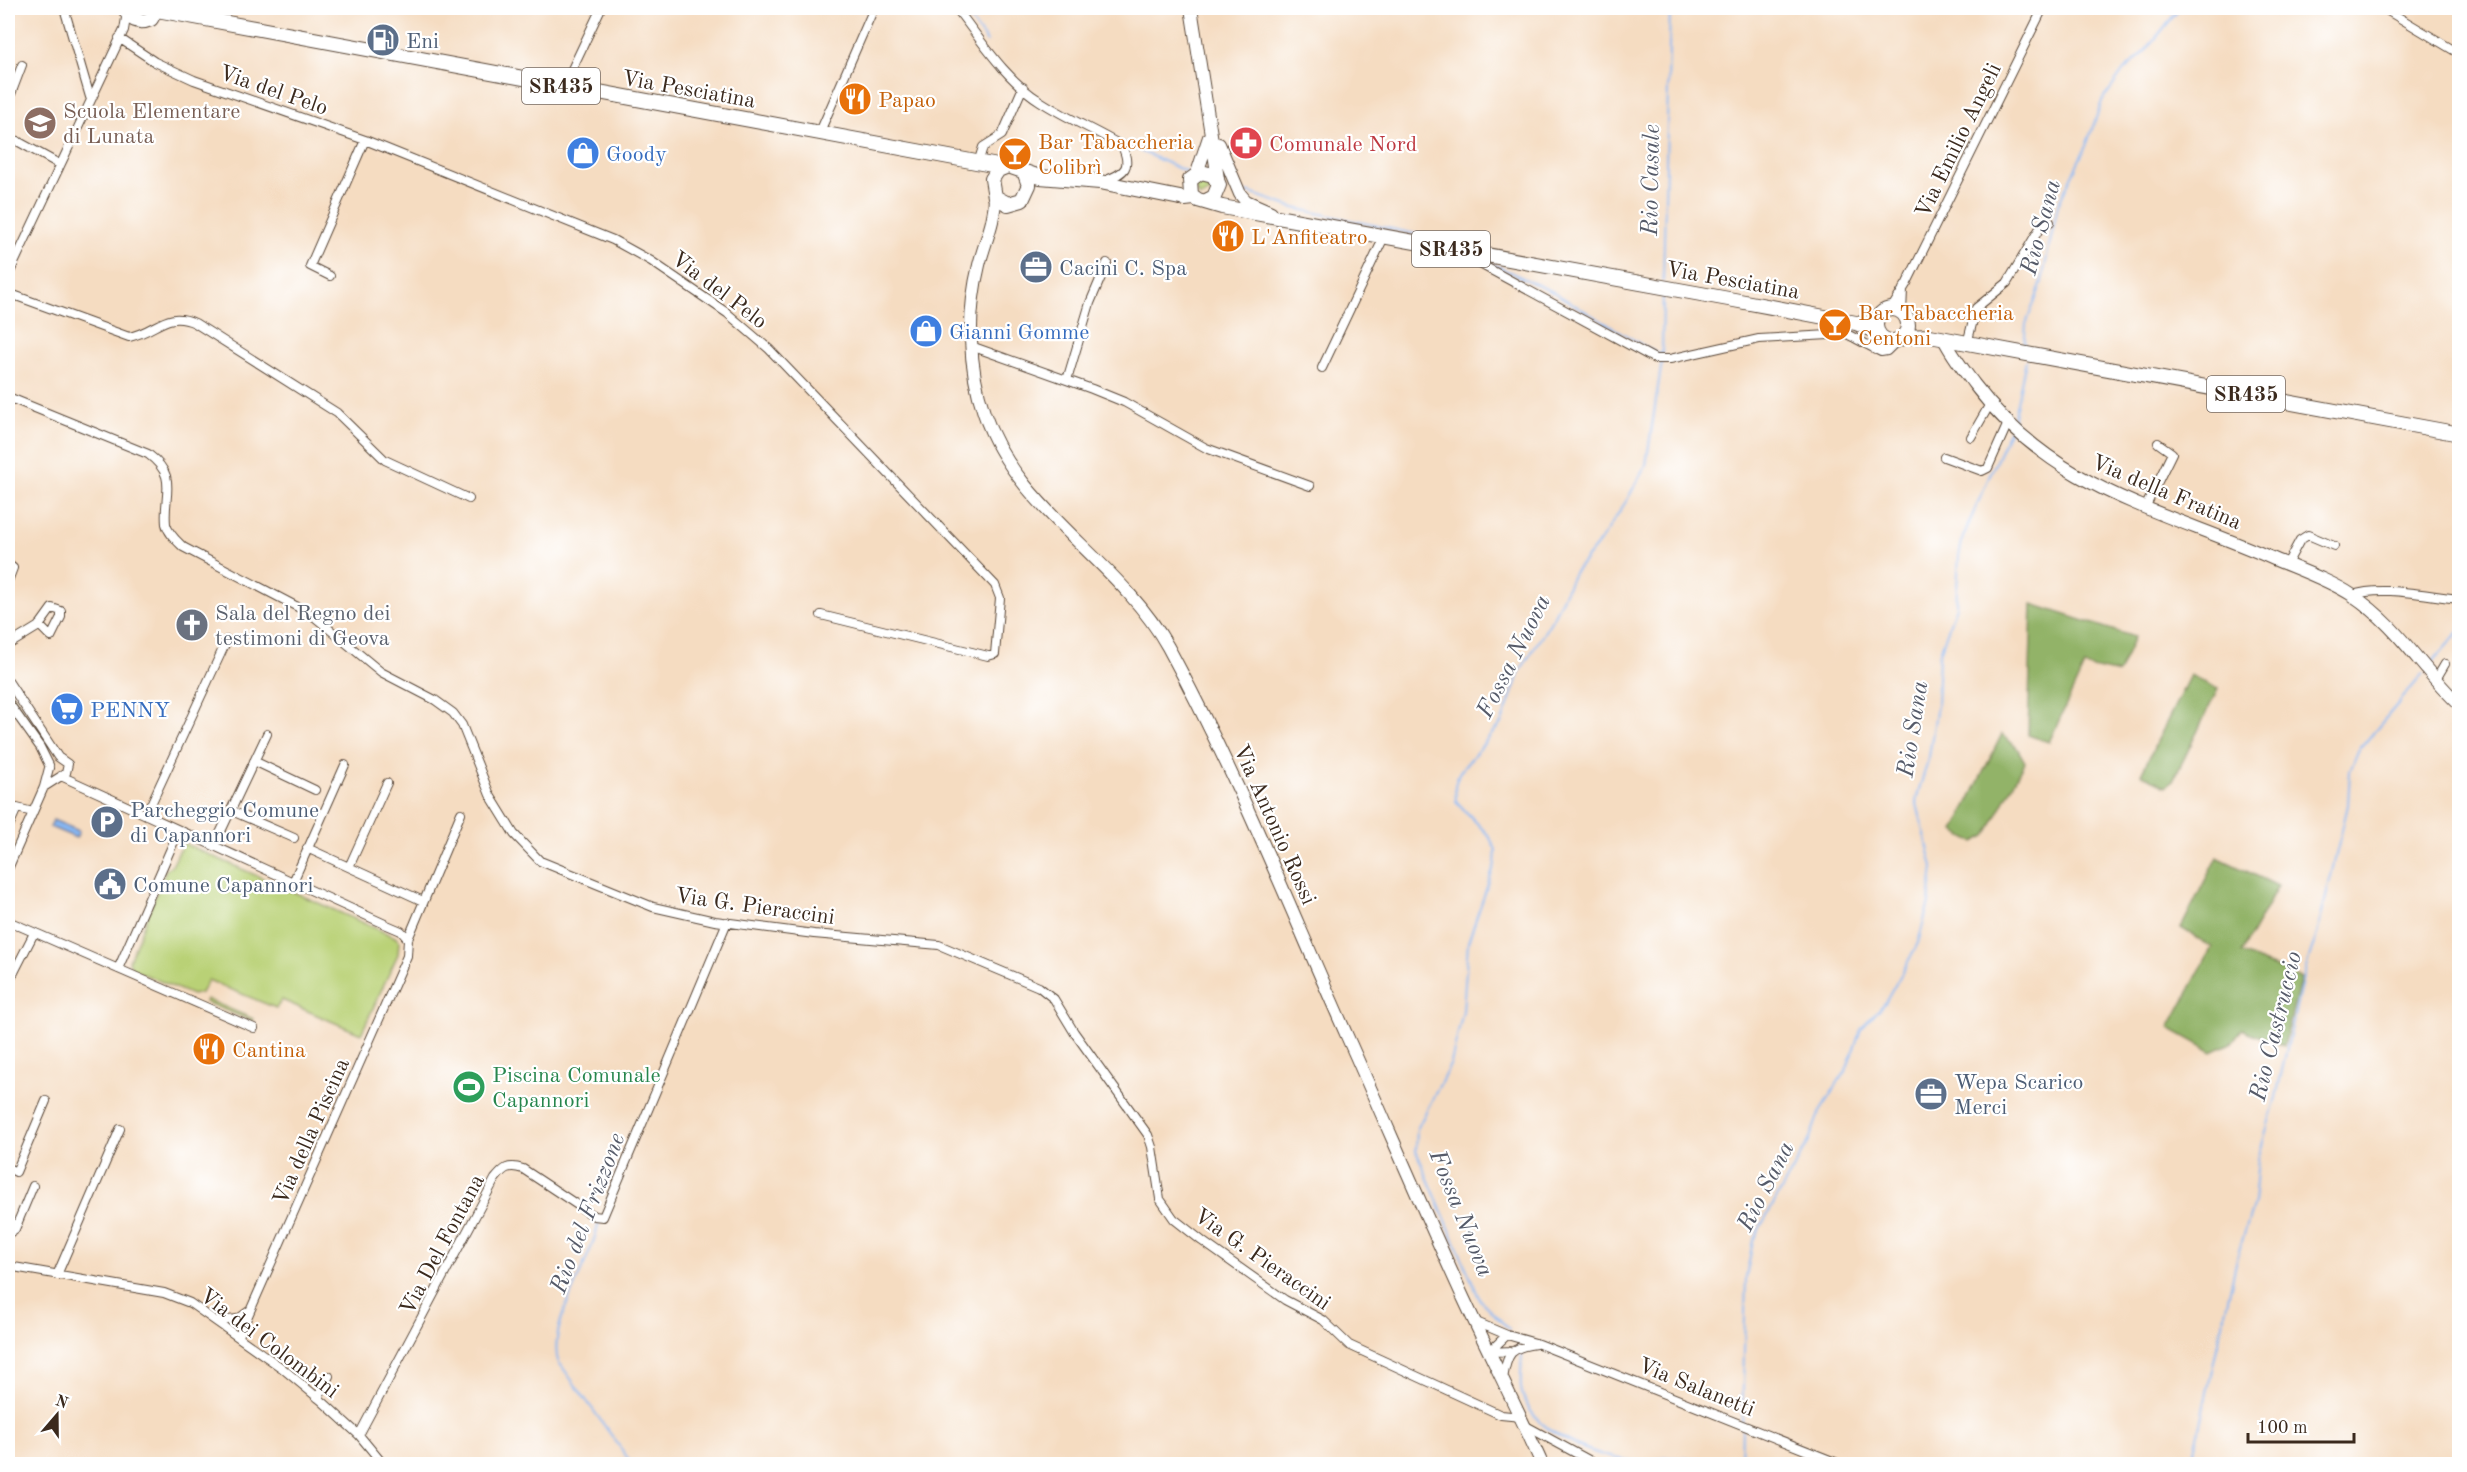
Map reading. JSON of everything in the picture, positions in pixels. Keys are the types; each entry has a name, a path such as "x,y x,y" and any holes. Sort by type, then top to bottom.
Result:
{"main road":[{"path":"1191,8 1210,127 1219,185 1214,198 1200,200 1190,192 1194,177 1206,154 1210,127"},
{"name":"Via Pesciatina","path":"140,21 151,19 157,9 819,134 1018,168 1025,174 1150,190 1185,199 1200,200 1384,237 1856,323 1878,329 1888,341 1937,338 2460,434"},
{"path":"126,10 140,21"},
{"path":"1210,127 1246,201 1290,219"},
{"path":"972,161 1003,202 1013,204 992,231"},
{"path":"992,231 994,174 1003,167"},
{"name":"Via Pesciatina","path":"1150,190 1172,187 1205,172 1213,175 1236,204 1248,211"},
{"path":"1025,174 1028,191"},
{"name":"Via Pesciatina","path":"1013,204 1022,200 1028,191 1062,180"},
{"name":"Via Antonio Rossi","path":"992,231 972,302 972,346 983,411 994,439 1011,467 1041,505 1140,606 1164,641 1193,694 1474,1321 1542,1464"},
{"name":"Via Pesciatina","path":"1878,329 1882,312 1900,315 1937,338"},
{"path":"1900,315 1900,339"},
{"name":"Via della Fratina","path":"1937,338 1990,404 2011,426 2063,469 2145,508 2222,536 2352,595 2399,634 2429,673 2458,699"}],"street":[{"path":"64,8 90,97"},
{"path":"564,86 601,8"},
{"path":"819,134 874,8"},
{"path":"956,8 992,55 1023,87 1039,100 1122,146 1127,158 1126,167 1119,175 1100,182"},
{"name":"Via Emilio Angeli","path":"1900,315 1904,289 2043,8"},
{"path":"2383,8 2460,54"},
{"path":"8,276 90,97 124,30 126,10"},
{"path":"124,30 140,21"},
{"name":"Via del Pelo","path":"119,38 155,62 194,80 365,140 613,240 651,261 735,318 788,368 994,585 1000,598 995,654 988,656 821,615"},
{"path":"8,102 22,65"},
{"path":"972,161 983,147 1002,135 1023,87"},
{"path":"8,136 59,164"},
{"path":"330,276 310,266 365,140"},
{"path":"1967,344 1976,308 2007,283 2041,226 2050,222"},
{"path":"1322,368 1384,237"},
{"path":"1474,253 1480,264 1655,359 1665,360 1751,340 1782,336 1847,334 1863,340 1875,350 1887,351 1900,339"},
{"path":"1067,380 1090,303 1107,263"},
{"path":"8,293 129,337 146,333 169,318 180,317 337,413 385,460 469,499"},
{"path":"1875,350 1880,345 1878,329"},
{"path":"972,346 1124,402 1206,448 1310,486"},
{"name":"Via G. Pieraccini","path":"8,398 148,454 157,461 169,481 166,525 183,547 311,614 381,672 435,700 453,713 462,725 490,795 514,834 540,861 653,907 727,922 939,945 1039,987 1054,999 1074,1032 1148,1135 1161,1199 1174,1219 1285,1300 1323,1320 1349,1345 1501,1415 1523,1421 1596,1464"},
{"path":"1971,437 1990,404"},
{"path":"1944,457 1982,471 1988,468 2011,426"},
{"path":"2145,508 2172,453 2158,443"},
{"path":"2287,564 2300,540 2308,535 2334,546"},
{"path":"8,564 13,568 8,581"},
{"path":"2352,595 2364,591 2460,599"},
{"path":"8,645 39,625"},
{"path":"146,815 227,640"},
{"path":"2429,673 2445,664"},
{"path":"8,681 58,757 67,761 68,767 81,784"},
{"path":"8,702 40,747 49,767 59,776 81,784 400,931 408,939"},
{"path":"214,846 267,734"},
{"path":"8,869 44,787 52,759 58,757"},
{"path":"254,761 315,790"},
{"path":"292,882 345,765"},
{"path":"44,787 68,767"},
{"path":"349,867 387,783"},
{"path":"8,828 17,808 33,812"},
{"path":"232,811 294,838"},
{"name":"Via della Piscina","path":"239,1336 407,956 408,939 461,813"},
{"path":"118,969 179,830"},
{"path":"307,848 423,901"},
{"path":"8,921 254,1028"},
{"name":"Via Del Fontana","path":"359,1435 495,1179 505,1167 523,1169 599,1217 727,922"},
{"path":"8,984 34,933"},
{"path":"8,1168 16,1172 46,1101"},
{"path":"57,1275 120,1129"},
{"path":"8,1234 15,1229 33,1186"},
{"name":"Via dei Colombini","path":"8,1266 176,1297 218,1321 318,1398 359,1435 383,1464"},
{"path":"218,1321 238,1319 247,1314 255,1303"},
{"name":"Via Salanetti","path":"1474,1321 1731,1419 1840,1464"},
{"path":"1489,1352 1507,1335"},
{"path":"1489,1352 1513,1350 1521,1346 1539,1344"},
{"path":"1502,1380 1505,1363 1513,1350"},
{"path":"318,1398 329,1376"},
{"path":"2442,1464 2460,1460"}],"green space":[{"path":"1208,175 1215,190 1200,197 1193,184"},
{"path":"2032,604 2134,637 2118,674 2084,666 2049,742 2028,735"},
{"path":"2190,675 2218,689 2173,781 2166,786 2141,774"},
{"path":"8,689 50,752 47,754 8,694"},
{"path":"2002,734 2017,748 2025,762 1986,836 1974,842 1954,831"},
{"path":"183,843 395,937 399,941 398,954 361,1034 282,1000 276,1008 208,980 201,993 192,995 132,969 129,961 166,870 173,864"},
{"path":"2217,857 2278,886 2241,953 2301,978 2284,1046 2242,1029 2233,1042 2212,1052 2169,1028 2212,947 2181,928"},
{"path":"206,999 253,1019 252,1021 205,1002"}],"water":[{"path":"53,820 79,831 76,838 50,827"}],"waterway":[{"path":"962,8 987,42"},
{"name":"Rio Casale","path":"1663,281 1670,8"},
{"name":"Rio Sana","path":"2024,348 2026,324 2041,285 2058,205 2086,146 2102,101 2124,70 2142,55 2180,8"},
{"path":"1123,143 1187,172"},
{"path":"1247,192 1294,208 1480,248"},
{"path":"1488,262 1553,292 1656,353 1662,354"},
{"name":"Rio Casale","path":"1662,356 1663,292"},
{"name":"Rio Sana","path":"2013,421 2026,360"},
{"name":"Fossa Nuova","path":"1509,1329 1480,1300 1416,1151 1417,1129 1451,1063 1463,1011 1468,942 1495,864 1496,850 1489,836 1456,801 1455,785 1459,773 1502,722 1520,671 1553,618 1574,573 1599,543 1646,465 1662,361"},
{"name":"Rio Sana","path":"1742,1423 1746,1278 1753,1240 1808,1143 1820,1111 1847,1068 1861,1029 1885,1003 1918,943 1929,902 1933,867 1916,800 1929,757 1937,705 1939,655 1956,606 1959,556 1963,537 2010,429"},
{"name":"Rio Castruccio","path":"2430,665 2460,630"},
{"name":"Rio Castruccio","path":"2191,1464 2238,1254 2254,1203 2258,1159 2276,1097 2303,977 2317,934 2348,805 2350,771 2358,751 2423,674"},
{"name":"Rio del Frizzone","path":"599,1220 589,1254 559,1328 556,1345 558,1361 632,1464"},
{"name":"Fossa Nuova","path":"1522,1352 1521,1388 1526,1404 1537,1418 1568,1441 1605,1456 1623,1460 1646,1462 1679,1458 1716,1464"},
{"name":"Rio Sana","path":"1741,1464 1742,1429"}],"place":[{"name":"Eni","path":"383,40"},
{"name":"Papao","path":"855,99"},
{"name":"Scuola Elementare di Lunata","path":"40,123"},
{"name":"Comunale Nord","path":"1246,143"},
{"name":"Goody","path":"583,153"},
{"name":"Bar Tabaccheria Colibrì","path":"1015,154"},
{"name":"L'Anfiteatro","path":"1228,236"},
{"name":"Cacini C. Spa","path":"1036,267"},
{"name":"Bar Tabaccheria Centoni","path":"1835,325"},
{"name":"Gianni Gomme","path":"926,331"},
{"name":"Sala del Regno dei testimoni di Geova","path":"192,625"},
{"name":"PENNY","path":"67,709"},
{"name":"Parcheggio Comune di Capannori","path":"107,822"},
{"name":"Comune Capannori","path":"110,884"},
{"name":"Cantina","path":"209,1049"},
{"name":"Piscina Comunale Capannori","path":"469,1087"},
{"name":"Wepa Scarico Merci","path":"1931,1094"}]}
